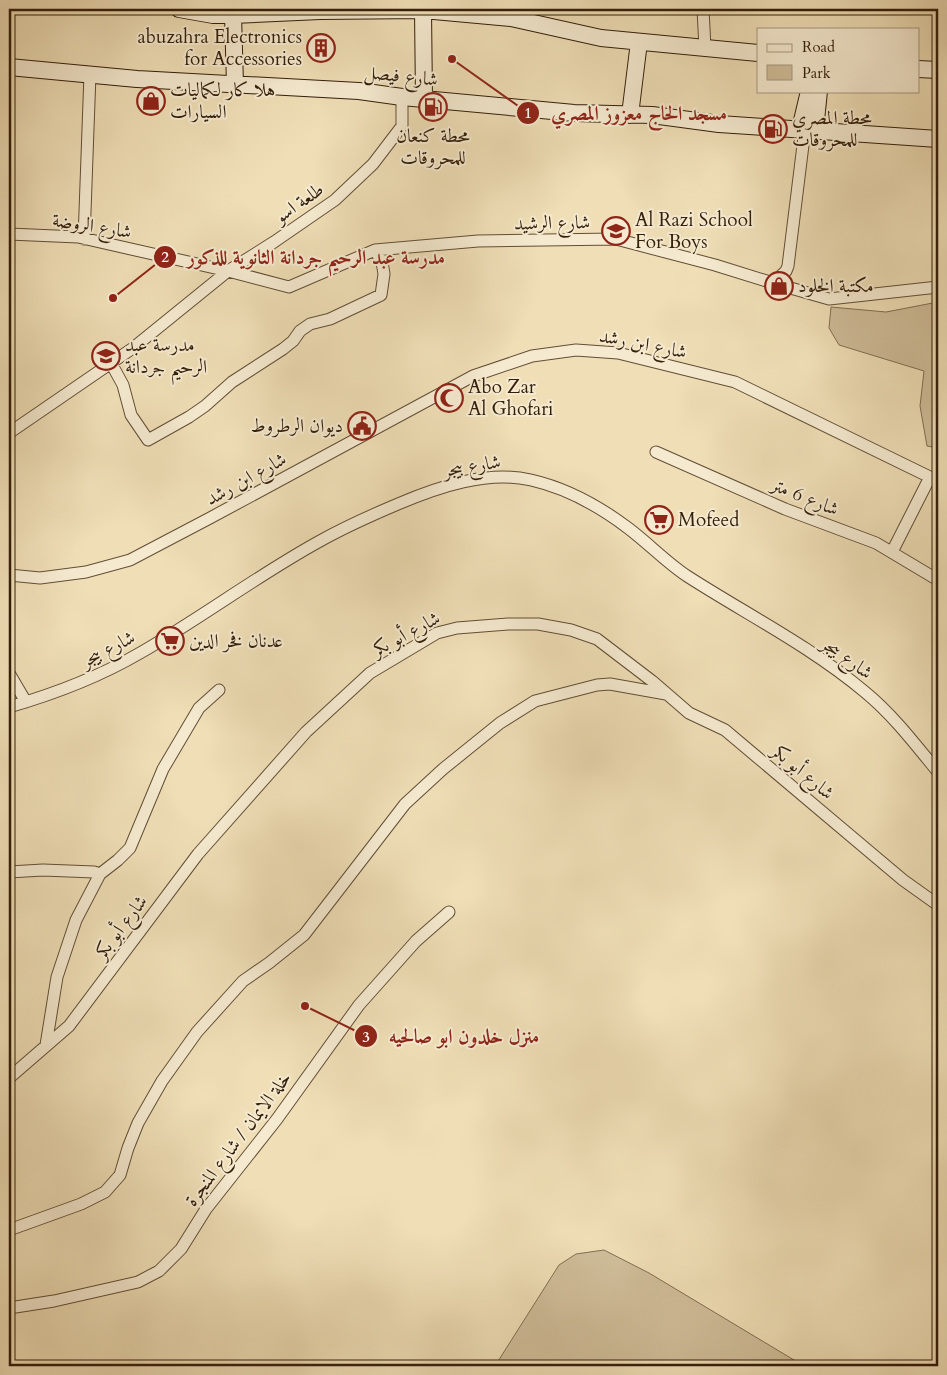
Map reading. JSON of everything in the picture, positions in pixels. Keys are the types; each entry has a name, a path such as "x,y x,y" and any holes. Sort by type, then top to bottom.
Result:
{"main road":[{"path":"179,9 233,15 320,10 423,10 511,18 601,38 757,53"},
{"path":"423,10 424,99"},
{"path":"233,15 235,85"},
{"path":"630,115 639,42"},
{"name":"شارع فيصل","path":"9,67 137,79 359,91 402,97 574,113 652,115 719,124 938,140"},
{"path":"920,69 938,70"},
{"path":"807,130 809,92"},
{"path":"807,130 819,92"}],"street":[{"path":"702,9 705,48"},
{"path":"84,239 90,74"},
{"name":"طلعة اسو","path":"9,433 134,348 228,271 335,200 373,164 402,126 402,97"},
{"path":"773,284 786,271 788,266 807,130"},
{"name":"شارع الروضة","path":"9,234 84,239 228,271"},
{"name":"شارع الرشيد","path":"228,271 289,287 375,250 478,241 616,240 715,265 773,284 829,298 938,287"},
{"path":"111,363 123,385 131,415 148,440 205,406 232,382 283,349 300,331 310,324 330,319 381,295 384,274 382,262 375,250"},
{"name":"شارع ابن رشد","path":"9,575 40,578 86,572 130,560 473,376 532,356 576,350 618,353 735,382 934,479"},
{"name":"شارع 6 متر","path":"656,452 785,509 876,543 938,580"},
{"name":"شارع بيجر","path":"9,706 74,685 137,655 321,540 375,513 418,495 444,487 494,478 517,478 556,488 611,515 684,574 839,672 866,693 895,721 938,772"},
{"path":"892,552 934,479"},
{"name":"شارع أبو بكر","path":"9,1078 69,1026 198,854 306,732 370,673 437,633 457,628 508,624 544,625 571,630 597,639 688,713 725,730 903,880 938,905"},
{"path":"9,673 26,702"},
{"path":"9,1230 81,1204 105,1192 120,1175 138,1123 157,1089 197,1032 243,981 269,963 304,934 405,804 443,769 500,723 535,700 597,685 610,684 666,694"},
{"path":"46,1045 57,978 76,920 100,874 130,848 163,769 198,708 219,690"},
{"path":"9,872 43,870 94,872 100,874"},
{"name":"خلة الايمان / شارع المنجرة","path":"9,1308 54,1301 138,1282 159,1271 181,1250 206,1209 277,1120 359,1005 416,941 449,912"}],"green space":[{"path":"938,302 938,448 927,446 920,406 924,371 839,345 829,328 831,307 886,312"},
{"path":"604,1250 649,1273 804,1366 495,1366 559,1265 576,1254"}],"place":[{"name":"abuzahra Electronics for Accessories","path":"321,48"},
{"name":"مسجد الحاج معزوز المصري","path":"452,59"},
{"name":"هلا كار لكماليات السيارات","path":"151,101"},
{"name":"محطة كنعان للمحروقات","path":"433,107"},
{"name":"محطة المصري للمحروقات","path":"773,129"},
{"name":"Al Razi School For Boys","path":"616,231"},
{"name":"مكتبة الخلود","path":"779,286"},
{"name":"مدرسة عبد الرحيم جردانة الثانوية للذكور","path":"113,298"},
{"name":"مدرسة عبد الرحيم جردانة","path":"106,356"},
{"name":"Abo Zar Al Ghofari","path":"449,398"},
{"name":"ديوان الرطروط","path":"362,426"},
{"name":"Mofeed","path":"659,520"},
{"name":"عدنان فخر الدين","path":"170,641"},
{"name":"منزل خلدون ابو صالحيه","path":"305,1006"}]}
